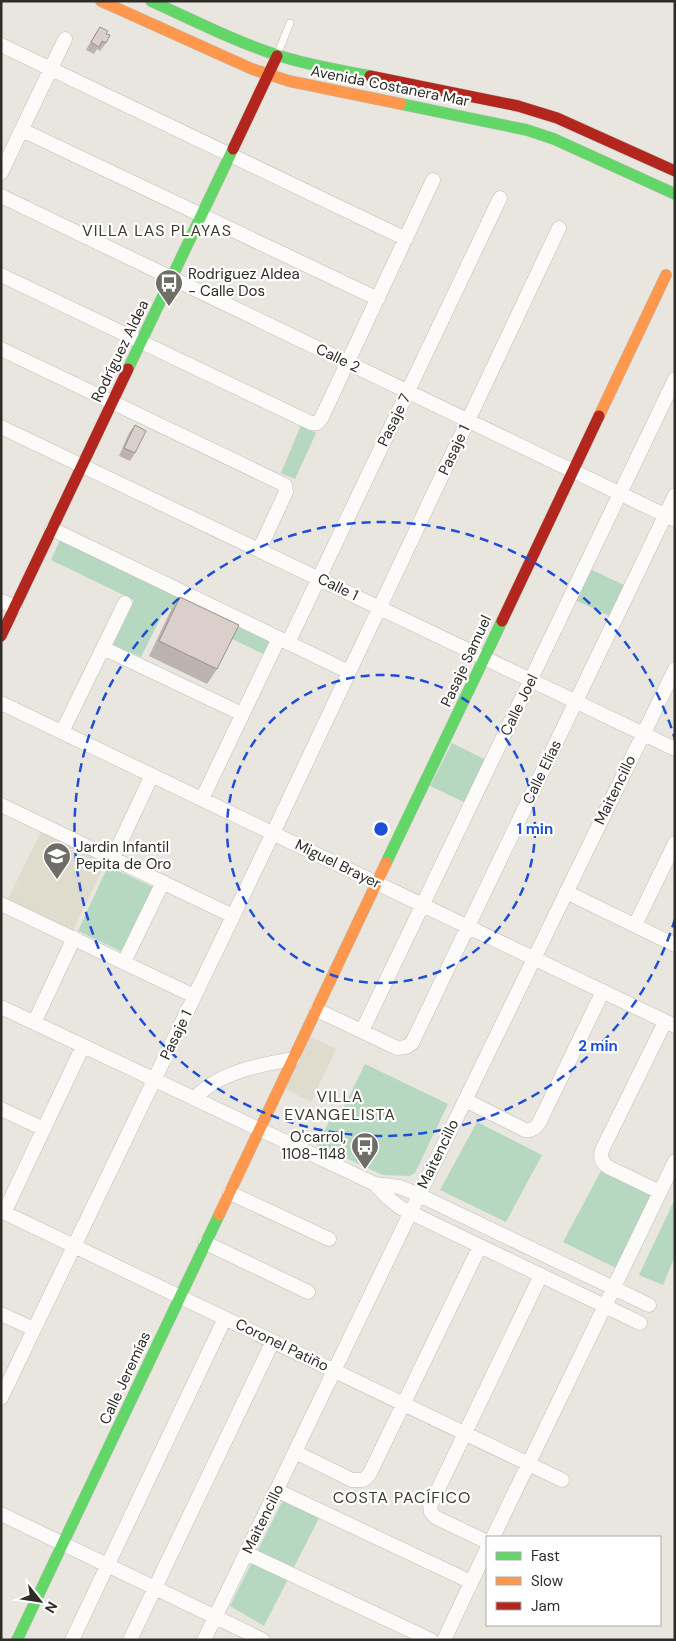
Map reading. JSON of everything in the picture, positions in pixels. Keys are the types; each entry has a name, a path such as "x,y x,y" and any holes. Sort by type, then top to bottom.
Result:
{"street":[{"name":"Avenida Costanera Mar","path":"101,1 231,60 269,75 527,130 554,139 675,194"},
{"name":"Avenida Costanera Mar","path":"151,1 278,56 531,109 557,118 675,171"},
{"path":"1,173 65,39"},
{"path":"1,45 406,239"},
{"name":"Rodríguez Aldea","path":"1,636 278,56"},
{"path":"22,130 378,299"},
{"path":"1,275 311,423 317,423 321,419 433,180"},
{"name":"Calle 2","path":"1,196 670,518"},
{"name":"Pasaje 7","path":"202,799 242,714 319,578 500,198"},
{"name":"Pasaje 1","path":"1,1398 273,833 559,228"},
{"name":"Pasaje Samuel","path":"260,1130 666,275"},
{"path":"1,349 274,479 286,487 286,492 259,550"},
{"name":"Calle Joel","path":"362,1031 675,378"},
{"name":"Calle 1","path":"1,426 675,748"},
{"name":"Calle Elías","path":"362,1031 397,1048 406,1047 415,1039 576,701 670,518 675,495"},
{"path":"52,529 349,672"},
{"path":"1,600 15,607"},
{"path":"62,732 125,603"},
{"path":"103,648 242,714"},
{"name":"Maitencillo","path":"204,1640 675,669"},
{"name":"Miguel Brayer","path":"1,703 670,1024"},
{"path":"113,858 152,775"},
{"path":"1,804 233,916"},
{"path":"635,925 675,843"},
{"path":"124,962 163,882"},
{"path":"566,892 675,945"},
{"path":"1,904 194,996"},
{"path":"34,1023 74,938"},
{"path":"465,1100 522,1128 532,1129 539,1123 603,991"},
{"path":"1,1007 375,1184 400,1188 419,1195 649,1305"},
{"path":"317,1010 362,1031"},
{"path":"660,1192 608,1167 601,1159 602,1150 670,1024"},
{"path":"3,1212 84,1046"},
{"path":"194,1098 201,1090 218,1079 268,1064 293,1059"},
{"path":"1,1109 44,1129"},
{"name":"Calle Jeremías","path":"17,1640 260,1130"},
{"path":"493,1536 675,1161"},
{"path":"375,1184 392,1202 410,1212 640,1323"},
{"path":"230,1193 330,1239"},
{"name":"Coronel Patiño","path":"3,1212 562,1480"},
{"path":"206,1242 308,1292"},
{"path":"295,1452 352,1480 363,1480 371,1472 480,1246"},
{"path":"486,1542 435,1517 430,1509 431,1503 466,1434 541,1275"},
{"path":"1,1314 34,1329"},
{"path":"72,1640 225,1318"},
{"path":"130,1640 273,1342"},
{"path":"276,1490 471,1582"},
{"path":"1,1514 264,1640"},
{"path":"444,1640 486,1551"},
{"path":"246,1553 430,1640"}],"lane":[{"name":"Rodríguez Aldea","path":"278,56 290,23"}],"shaded area":[{"name":"Jardin Infantil Pepita de Oro","path":"41,831 106,862 73,930 8,899"},
{"path":"309,1036 336,1049 311,1102 284,1088"}],"green space":[{"path":"301,425 316,433 295,479 281,473"},
{"path":"60,540 271,640 263,654 166,607 141,657 113,645 134,600 51,560"},
{"path":"590,569 626,586 612,617 575,600"},
{"path":"452,743 486,760 466,803 430,786"},
{"path":"108,866 153,887 123,952 78,931"},
{"path":"365,1064 448,1104 415,1173 409,1176 383,1175 317,1145 333,1114 339,1117"},
{"path":"477,1122 542,1155 506,1222 440,1190"},
{"path":"601,1171 651,1196 616,1268 563,1242"},
{"path":"674,1201 675,1256 663,1285 639,1275"},
{"path":"283,1500 319,1518 264,1626 230,1606"}],"building":[{"path":"100,27 108,31 106,34 110,35 106,43 102,41 99,47 91,42"},
{"path":"135,425 146,431 135,453 124,448"},
{"path":"180,597 239,625 217,669 159,641"}],"traffic: fast":[{"path":"151,1 229,37 288,59 370,76"},
{"path":"401,104 527,130 554,139 675,194"},
{"path":"128,369 233,149"},
{"path":"386,863 502,621"},
{"path":"17,1640 219,1215"}],"traffic: slow":[{"path":"101,1 252,69 289,81 401,104"},
{"path":"599,416 666,275"},
{"path":"219,1215 386,863"}],"traffic: jam":[{"path":"233,149 277,56"},
{"path":"370,76 518,106 557,118 675,171"},
{"path":"1,636 128,369"},
{"path":"502,621 599,416"}],"place":[{"name":"Rodriguez Aldea - Calle Dos","path":"169,307"},
{"name":"Jardin Infantil Pepita de Oro","path":"57,880"},
{"name":"O'carrol, 1108-1148","path":"365,1170"}],"district":[{"name":"VILLA LAS PLAYAS","path":"157,230"},
{"name":"VILLA EVANGELISTA","path":"340,1105"},
{"name":"COSTA PACÍFICO","path":"402,1497"}]}
